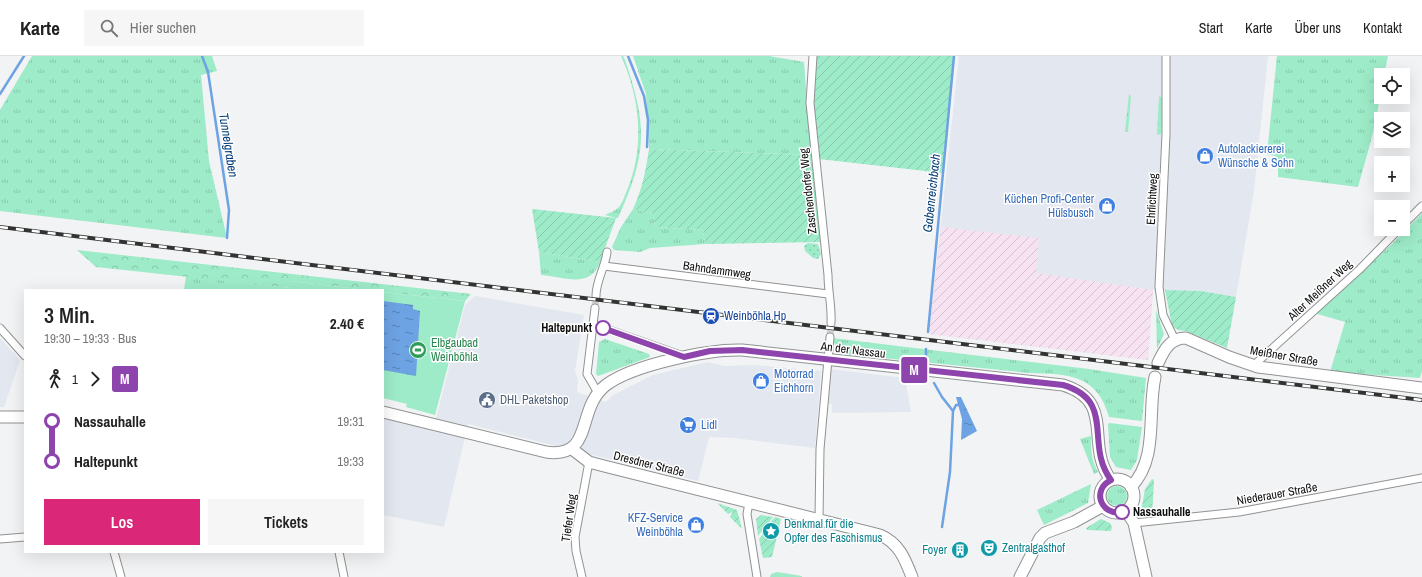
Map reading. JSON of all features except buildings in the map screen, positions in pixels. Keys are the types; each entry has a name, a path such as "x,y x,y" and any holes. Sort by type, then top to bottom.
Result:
{"main road":[{"name":"Meißner Straße","path":"1175,340 1184,338 1192,340 1229,357 1254,366 1422,388"},
{"path":"1158,363 1166,348 1175,340"},
{"name":"An der Nassau","path":"572,449 578,443 588,408 598,393 606,385 623,375 684,357 725,349 1063,385 1082,394 1093,407 1098,419 1100,458 1105,472 1111,480"},
{"path":"1131,487 1142,474 1148,458 1151,404 1155,377"},
{"path":"384,412 546,452 559,453 572,449"},
{"path":"0,417 24,417"},
{"name":"Dresdner Straße","path":"572,449 589,462 880,535 889,539 904,556 912,577"},
{"path":"1111,480 1122,480 1131,487 1134,494 1133,502 1126,511 1115,513 1108,511 1103,506 1100,498 1100,491 1104,484 1111,480"},
{"path":"1020,577 1040,538 1045,533 1085,517 1103,506"},
{"path":"1126,511 1134,523 1146,577"}],"street":[{"name":"Zaschendorfer Weg","path":"812,56 810,103 828,275 828,294 832,314 831,323"},
{"name":"Ehrlichtweg","path":"1166,56 1166,134 1159,286 1163,315 1175,340"},
{"path":"1410,218 1422,206"},
{"name":"Alter Meißner Weg","path":"1254,366 1360,269 1392,236"},
{"path":"596,296 596,284 604,266 607,252"},
{"name":"Bahndammweg","path":"604,266 828,294"},
{"path":"595,308 587,374 598,393"},
{"path":"594,325 684,357"},
{"path":"0,328 24,355"},
{"path":"819,520 820,449 830,337"},
{"name":"Tiefer Weg","path":"582,577 576,551 575,538 589,462"},
{"name":"Niederauer Straße","path":"1134,523 1201,518 1254,510 1422,478"},
{"path":"749,502 747,514 757,577"},
{"path":"0,539 24,537"},
{"path":"114,553 121,577"},
{"path":"339,553 344,577"}],"shaded area":[{"path":"959,56 1268,56 1254,191 1236,297 1201,291 1153,290 1148,360 929,334"},
{"path":"941,227 1039,238 1036,273 1153,290 1148,360 929,334"},
{"path":"475,296 584,315 575,371 578,381 577,392 606,402 613,395 653,375 708,362 724,366 753,365 821,371 815,448 734,438 709,437 698,481 468,424 444,527 384,515 384,418 433,430 465,305"},
{"path":"0,338 20,360 4,407 0,407"},
{"path":"830,369 905,378 911,412 832,413 832,404 827,403"}],"green space":[{"path":"32,56 212,56 217,71 201,75 209,161 227,238 0,211 0,110"},
{"path":"621,56 623,56 625,60 638,104 641,123 641,140 635,176 628,196 618,218 616,218 605,215 618,208 624,198 637,155 638,138 636,105"},
{"path":"633,56 769,56 804,62 811,155 649,149 646,94"},
{"path":"816,56 954,56 943,173 819,159 813,102"},
{"path":"1277,56 1388,56 1385,68 1374,68 1374,104 1379,104 1377,112 1374,112 1374,126 1358,187 1278,177 1278,157 1267,154"},
{"path":"1129,94 1131,96 1128,132 1125,131"},
{"path":"1159,96 1163,98 1161,134 1157,135"},
{"path":"649,149 811,155 822,242 705,244 703,230 655,227 653,214 633,209 643,180"},
{"path":"532,209 616,218 600,262 539,252"},
{"path":"633,209 653,214 655,227 703,230 705,244 650,248 640,252 614,250 612,247 621,227"},
{"path":"1422,213 1422,371 1420,378 1330,372 1345,322 1314,313 1400,236 1410,236 1410,225"},
{"path":"808,243 818,244 821,254 818,259 813,258 805,251 804,246"},
{"path":"77,250 471,294 465,301 384,292 384,289 358,289 290,281 290,288 96,267"},
{"path":"539,252 600,262 596,270 590,276 583,279 567,279 541,275"},
{"path":"186,276 290,288 290,289 184,289"},
{"path":"290,281 358,289 290,289"},
{"path":"1165,290 1201,291 1236,297 1227,348 1186,331 1178,330 1172,326"},
{"name":"Elbgaubad Weinböhla","path":"384,292 465,301 435,415 406,407 407,404 384,398"},
{"path":"1156,310 1164,334 1157,349"},
{"path":"832,338 1089,369 1146,378 1142,421 1109,417 1104,403 1097,392 1089,384 1068,376 844,354 837,349"},
{"path":"605,339 649,354 650,357 598,376 596,374 599,342"},
{"path":"1108,424 1142,427 1137,460 1131,470 1116,467 1110,457"},
{"path":"1091,436 1091,450 1098,472 1094,474 1080,439"},
{"path":"1152,479 1154,480 1152,517 1145,516 1141,512 1145,489"},
{"path":"1091,484 1088,503 1044,525 1037,510"},
{"path":"1117,486 1124,489 1127,496 1124,503 1117,506 1110,503 1107,496 1110,489"},
{"path":"717,503 737,510 742,529 730,517 733,512 728,514"},
{"path":"761,515 773,517 758,536 756,519"},
{"path":"775,517 781,519 772,557 763,558 759,539 766,530 771,531 765,528"},
{"path":"1101,519 1110,523 1112,527 1111,531 1087,530 1086,528"},
{"path":"777,572 802,577 770,577 771,574"}],"water":[{"path":"384,301 413,305 413,309 420,311 416,376 384,370"},
{"path":"956,397 961,397 977,431 961,440 962,419"}],"waterway":[{"path":"0,94 24,56"},
{"name":"Tunnelgraben","path":"202,56 208,72 229,210 227,238"},
{"path":"628,56 644,96 648,120 647,147"},
{"name":"Gabenreichbach","path":"928,332 954,56"},
{"name":"Gabenreichbach","path":"926,349 926,361"},
{"name":"Gabenreichbach","path":"934,383 942,397 953,411 950,472 942,527"},
{"name":"Gabenreichbach","path":"953,411 956,405 958,405"}],"tunnel":[{"path":"595,308 596,296"},
{"path":"830,337 831,323"}],"railway":[{"path":"0,227 1422,400"}],"bus line":[{"name":"M","path":"603,328 684,357 725,349 742,350 1063,385 1082,394 1093,407 1098,419 1098,447 1100,458 1105,472 1111,480 1104,484 1100,491 1101,502 1108,511 1115,513 1122,512"}],"place":[{"name":"Autolackiererei Wünsche & Sohn","path":"1205,156"},
{"name":"Küchen Profi-Center Hülsbusch","path":"1107,206"},
{"name":"Weinböhla Hp","path":"711,316"},
{"name":"Haltepunkt","path":"603,328"},
{"name":"Elbgaubad Weinböhla","path":"418,350"},
{"name":"Motorrad Eichhorn","path":"761,381"},
{"name":"DHL Paketshop","path":"487,400"},
{"name":"Lidl","path":"688,425"},
{"name":"Nassauhalle","path":"1122,512"},
{"name":"KFZ-Service Weinböhla","path":"696,525"},
{"name":"Denkmal für die Opfer des Faschismus","path":"771,531"},
{"name":"Zentralgasthof","path":"989,548"},
{"name":"Foyer","path":"960,550"}]}
